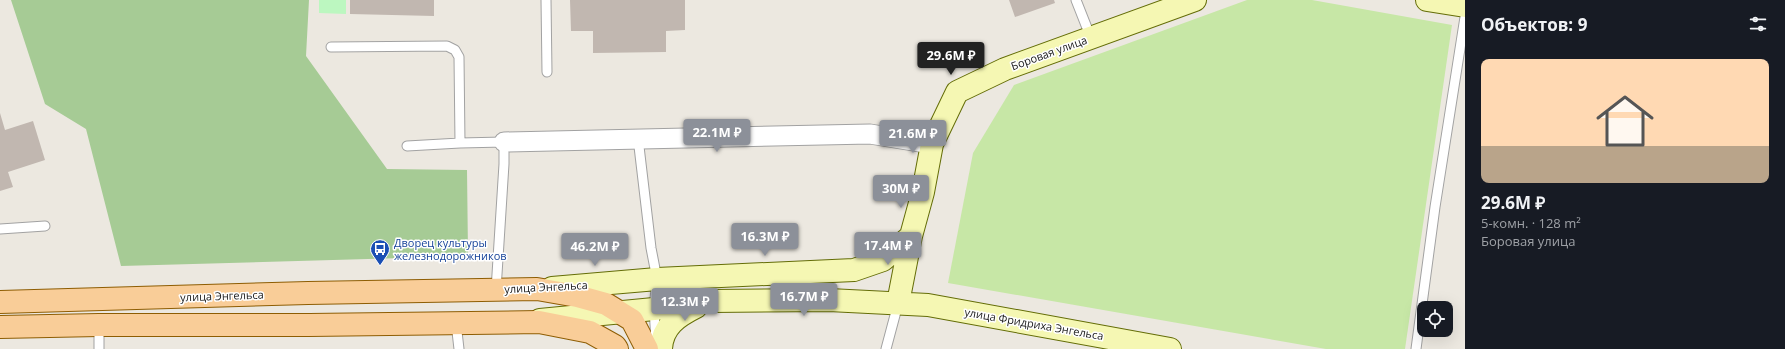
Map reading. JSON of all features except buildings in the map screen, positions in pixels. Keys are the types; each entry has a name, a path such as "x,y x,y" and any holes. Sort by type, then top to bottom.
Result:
{"main road":[{"name":"Боровая улица","path":"898,303 911,236 923,192 932,144 957,92 1005,69 1195,0"},
{"path":"1427,0 1465,6"},
{"path":"820,272 854,270 883,260 911,236"},
{"name":"улица Энгельса","path":"0,302 308,293 537,290 656,279 820,272 898,303"},
{"path":"641,344 654,309 669,292 690,280 711,276"},
{"path":"537,290 577,296 606,304 632,320 641,344"},
{"path":"520,322 711,302 829,300 898,303"},
{"path":"661,349 666,331 677,317 711,302"},
{"name":"улица Фридриха Энгельса","path":"898,303 928,305 1170,349"},
{"path":"0,327 539,322 590,332 615,346 617,349"}],"street":[{"path":"504,142 870,134 932,144"}],"lane":[{"path":"546,0 547,72"},
{"path":"1076,0 1091,38"},
{"path":"1416,349 1435,207 1465,17"},
{"path":"331,47 447,46 455,50 459,58 460,143"},
{"path":"638,138 656,279 654,309 657,349"},
{"path":"407,146 504,142 496,290"},
{"path":"0,229 46,226"},
{"path":"886,349 898,303"},
{"path":"456,323 459,349"},
{"path":"98,325 99,349"}],"green space":[{"path":"11,0 309,0 306,56 387,169 467,170 468,254 403,258 121,266 86,129 45,104"},
{"path":"319,0 346,0 346,14 319,13"},
{"path":"1247,0 1312,0 1452,25 1405,349 1326,349 948,283 973,153 1014,85"}],"place":[{"name":"Дворец культуры железнодорожников","path":"380,266"}]}
